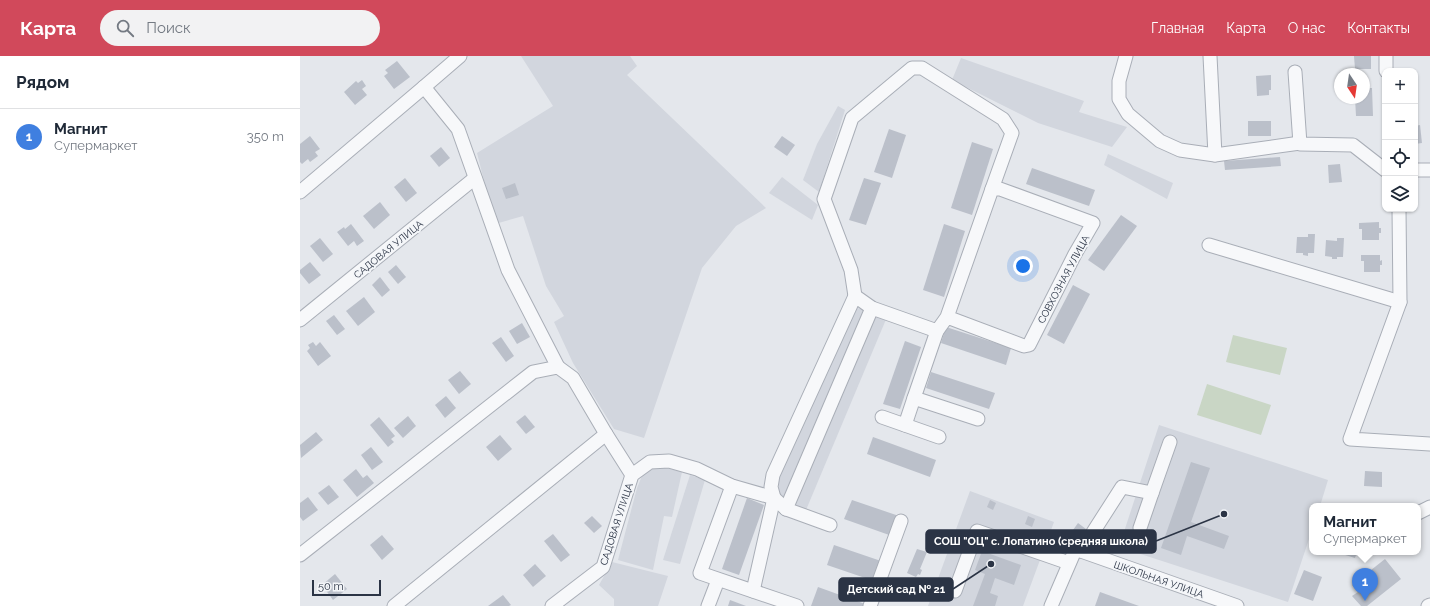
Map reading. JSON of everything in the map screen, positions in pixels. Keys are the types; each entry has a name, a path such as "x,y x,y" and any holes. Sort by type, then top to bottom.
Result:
{"street":[{"path":"300,192 460,56"},
{"path":"1126,56 1119,81 1119,99 1128,114 1160,141 1180,150 1215,155 1300,143 1354,145 1382,168"},
{"path":"1210,56 1215,155"},
{"path":"1386,56 1386,68"},
{"path":"753,591 774,498 771,487 773,475 855,296 851,270 824,199 852,118 912,68 922,68 1002,119 1012,133 948,317 937,331 905,425"},
{"path":"1295,72 1300,143"},
{"path":"424,87 458,129 508,270 558,367 573,378 632,475"},
{"path":"1418,170 1430,170"},
{"name":"САДОВАЯ УЛИЦА","path":"300,320 475,178"},
{"name":"СОВХОЗНАЯ УЛИЦА","path":"948,317 1024,346 1029,345 1075,254 1093,223 1000,189 992,189"},
{"path":"1399,212 1400,302 1350,439 1430,444"},
{"path":"1209,245 1400,302"},
{"path":"855,296 872,308 937,331"},
{"path":"786,509 872,308"},
{"path":"300,555 533,372 558,367"},
{"path":"914,398 978,419"},
{"path":"882,416 939,437"},
{"path":"394,606 606,434"},
{"path":"1140,528 1170,442"},
{"name":"САДОВАЯ УЛИЦА","path":"552,606 603,567 632,475 650,462 670,461 697,469 732,486 774,498"},
{"path":"732,486 700,573 797,606"},
{"path":"1051,606 1074,553 1081,551 1122,487 1152,494"},
{"path":"774,498 786,509 830,525"},
{"path":"1421,512 1430,507"},
{"path":"870,606 901,521"},
{"path":"955,591 977,531 1069,563"},
{"name":"ШКОЛЬНАЯ УЛИЦА","path":"1081,551 1237,606"},
{"path":"708,606 718,580"}],"shaded area":[{"path":"521,56 630,56 637,66 627,75 766,208 736,226 702,268 644,438 614,429 573,363 554,322 564,316 546,286 523,216 495,224 477,153 553,106"},
{"path":"961,58 1084,101 1079,112 1127,127 1112,147 1038,123 952,80"},
{"path":"838,106 845,110 819,192 803,180 817,144"},
{"path":"1108,154 1173,183 1167,199 1104,165"},
{"path":"782,177 818,205 812,220 769,193"},
{"path":"854,307 887,317 806,510 780,498 778,477"},
{"path":"1159,425 1328,480 1321,503 1309,503 1309,539 1288,602 1119,547"},
{"path":"658,466 682,472 672,517 664,516 653,570 618,560 637,488 644,471"},
{"path":"690,475 705,480 680,564 663,560"},
{"path":"970,491 1054,522 1023,606 928,606"},
{"path":"612,562 668,576 658,606 614,606 614,599 599,585"}],"green space":[{"path":"1233,335 1287,348 1280,375 1226,362"},
{"path":"1207,384 1271,405 1261,435 1197,415"}],"building":[{"path":"1354,56 1371,56 1371,69 1355,68"},
{"path":"397,61 410,77 394,89 384,76 388,73 385,70"},
{"path":"1271,75 1271,90 1269,90 1269,95 1257,96 1256,76"},
{"path":"362,80 366,86 362,89 367,95 355,105 344,92 356,81 358,83"},
{"path":"1370,88 1372,88 1373,116 1356,116 1355,104 1370,104"},
{"path":"1248,121 1271,121 1271,136 1248,136"},
{"path":"1418,125 1420,125 1422,143 1418,144 1418,140"},
{"path":"889,129 906,135 892,178 874,172"},
{"path":"310,136 320,149 315,152 318,156 310,162 308,159 302,164 300,162 300,144"},
{"path":"782,136 795,145 787,156 774,147"},
{"path":"972,142 993,149 972,215 951,208"},
{"path":"441,147 450,158 439,167 430,156"},
{"path":"1280,157 1281,166 1225,170 1224,161"},
{"path":"1340,164 1342,182 1329,183 1328,165"},
{"path":"1032,168 1095,190 1089,206 1026,184"},
{"path":"405,178 417,193 406,202 394,187"},
{"path":"864,178 881,183 866,225 849,220"},
{"path":"515,183 519,195 506,199 502,188"},
{"path":"380,202 390,215 374,229 363,216"},
{"path":"1121,215 1137,226 1104,271 1088,260"},
{"path":"1379,222 1381,233 1379,233 1379,240 1362,240 1362,229 1359,229 1359,223"},
{"path":"351,224 364,241 357,246 354,241 348,246 337,232 344,227 345,229"},
{"path":"944,224 965,231 944,297 923,290"},
{"path":"1308,234 1315,234 1314,253 1308,253 1308,256 1303,255 1303,253 1296,253 1297,237 1308,237"},
{"path":"320,238 333,254 323,262 310,246"},
{"path":"1337,238 1344,238 1343,257 1332,259 1332,257 1325,256 1326,240 1337,241"},
{"path":"1361,255 1380,255 1382,265 1380,265 1380,272 1364,272 1364,261 1361,261"},
{"path":"310,262 321,275 309,284 300,273 300,270"},
{"path":"396,265 406,277 398,284 388,272"},
{"path":"380,277 390,290 382,297 372,285"},
{"path":"1073,285 1090,294 1064,344 1047,335"},
{"path":"364,297 375,312 358,326 346,311"},
{"path":"334,315 345,329 337,335 326,321"},
{"path":"522,323 530,337 517,344 509,331"},
{"path":"946,327 1011,348 1006,365 941,343"},
{"path":"501,337 514,356 506,362 492,343"},
{"path":"905,341 921,347 900,409 883,404"},
{"path":"313,342 316,346 320,342 331,356 318,366 307,351 310,348 308,345"},
{"path":"460,371 471,384 459,394 448,380"},
{"path":"931,372 995,393 989,409 926,388"},
{"path":"446,396 456,408 445,418 435,405"},
{"path":"525,415 535,427 526,434 516,422"},
{"path":"408,416 416,426 403,438 394,428"},
{"path":"379,417 395,436 391,439 394,442 388,447 370,425"},
{"path":"316,432 323,440 301,458 300,445"},
{"path":"500,435 512,449 498,461 486,447"},
{"path":"873,437 936,460 930,477 867,454"},
{"path":"371,447 383,462 372,470 361,455"},
{"path":"1191,462 1210,468 1191,522 1229,536 1224,549 1187,536 1181,555 1161,548"},
{"path":"356,469 363,478 367,475 374,483 357,497 343,480"},
{"path":"1365,471 1382,472 1382,487 1364,486"},
{"path":"329,485 339,497 328,505 318,493"},
{"path":"308,497 318,510 303,521 300,517 300,503"},
{"path":"747,498 764,505 739,575 722,569"},
{"path":"852,500 899,516 892,536 844,519"},
{"path":"990,500 996,503 993,510 987,507"},
{"path":"592,516 602,526 594,533 584,523"},
{"path":"1028,516 1035,519 1032,527 1025,524"},
{"path":"1078,523 1086,529 1081,536 1073,530"},
{"path":"553,534 570,555 561,562 544,541"},
{"path":"382,535 394,549 382,560 370,545"},
{"path":"834,545 881,561 874,581 827,565"},
{"path":"917,549 927,552 920,569 922,570 920,575 918,574 916,577 907,573"},
{"path":"982,551 1021,565 1014,585 995,578 990,593 998,596 995,606 973,606 985,574 975,570"},
{"path":"1345,555 1356,555 1355,558"},
{"path":"1385,559 1401,579 1367,606 1361,606 1352,596 1358,592 1352,585"},
{"path":"535,564 546,576 533,587 523,575"},
{"path":"1304,570 1322,577 1313,601 1294,594"},
{"path":"335,574 347,589 333,600 322,585"},
{"path":"818,587 865,604 864,606 811,606"},
{"path":"1100,592 1139,606 1095,606"},
{"path":"503,595 511,605 488,606"},
{"path":"730,600 746,606 728,606"}],"place":[{"name":"СОШ \"ОЦ\" с. Лопатино (средняя школа)","path":"1224,514"},
{"name":"Детский сад № 21","path":"991,564"},
{"name":"Магнит","path":"1365,601"}]}
